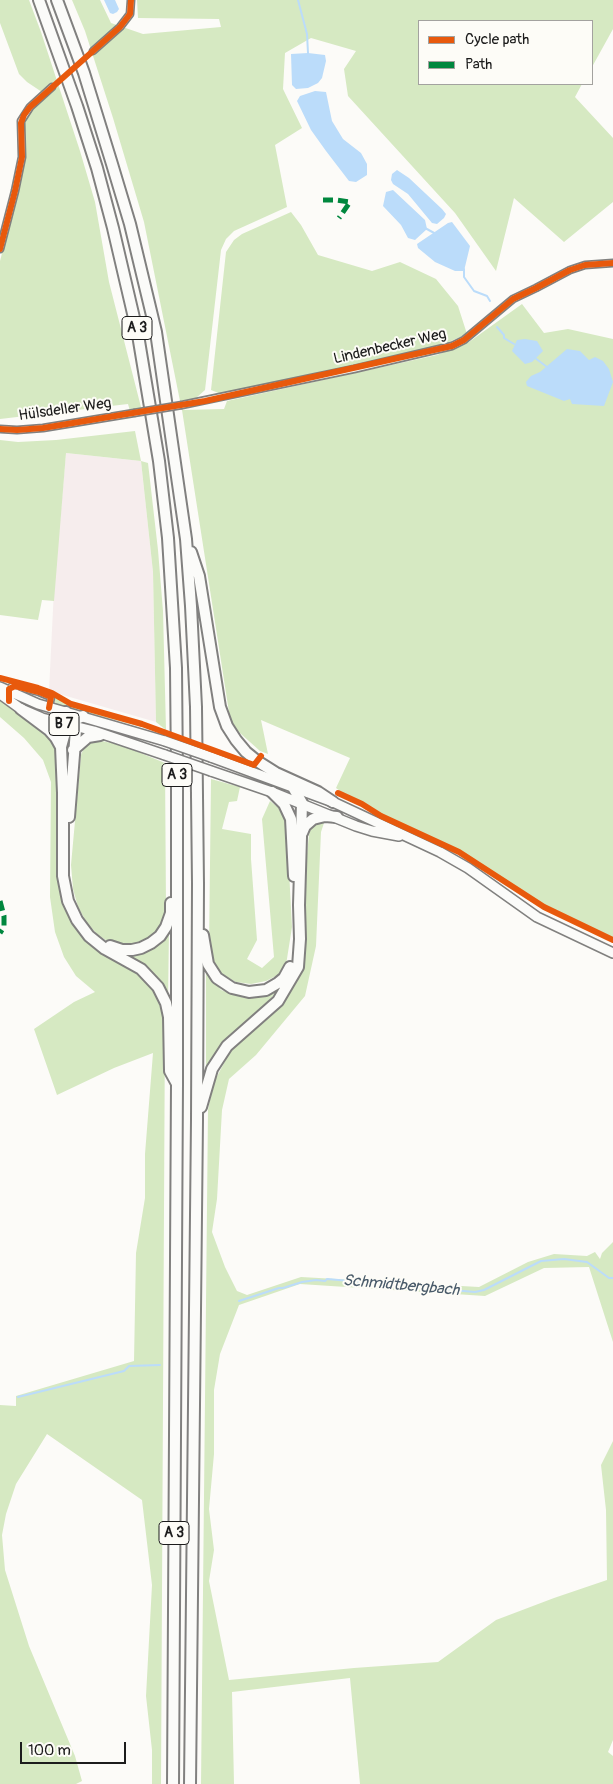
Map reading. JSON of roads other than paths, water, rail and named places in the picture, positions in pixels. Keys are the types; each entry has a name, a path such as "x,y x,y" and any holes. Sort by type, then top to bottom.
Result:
{"highway":[{"name":"A 3","path":"39,0 80,115 114,228 138,335 159,461 168,538 176,668 177,881 173,1784"},
{"name":"A 3","path":"57,0 84,73 130,224 156,332 186,539 192,606 196,707 198,884 190,1784"},
{"path":"186,539 199,576 220,707 227,726 246,752 257,761 276,773 318,792 333,802"},
{"path":"24,710 49,730 61,747"},
{"path":"66,712 72,724 73,750 68,870 71,896 84,924 102,942 114,949 141,948 160,936 166,927 171,913 171,896 177,881"},
{"path":"83,716 72,724 64,736 61,747 63,876 68,901 77,920 89,936 105,949 141,969 158,987 166,1003 169,1017 170,1071 177,1083"},
{"path":"73,750 88,737 100,734"},
{"path":"197,1120 212,1069 227,1046 278,1001 298,967 302,803 294,788"},
{"path":"198,884 205,953 208,964 217,978 232,988 249,992 266,990 284,978 292,964 296,949 292,819 284,804 272,792"},
{"path":"301,836 305,826 313,818 337,817"}],"main road":[{"name":"B 7","path":"3,691 9,701 42,718 72,724 165,754 302,803 372,831 406,837"},
{"name":"B 7","path":"3,691 49,708 83,716 165,741 333,802 453,858 516,904 545,922 613,953"},
{"path":"24,710 44,712 49,708"}],"street":[{"path":"93,51 120,27 130,14 130,0"},
{"path":"0,249 22,157 21,121 30,106 52,87"},
{"name":"Lindenbecker Weg","path":"134,413 336,373 452,346 464,340 513,300 528,292 578,268 595,264 613,264"},
{"name":"Hülsdeller Weg","path":"0,429 43,428 134,413"}],"water":[{"path":"104,0 115,0 119,9 117,12 110,13"},
{"path":"291,54 325,55 326,61 322,78 318,83 308,88 296,89 292,85"},
{"path":"315,91 326,92 332,121 343,139 361,153 367,164 367,175 356,182 349,181 326,151 311,130 297,101 300,96"},
{"path":"397,170 409,178 446,214 437,224 432,223 408,194 393,184 391,180 392,174"},
{"path":"393,190 425,220 427,229 415,240 408,238 401,225 383,206 386,192"},
{"path":"452,222 470,246 464,271 455,271 435,262 418,248 417,244"},
{"path":"517,340 537,341 543,351 532,362 525,364 512,351"},
{"path":"567,349 580,351 589,360 595,357 603,361 609,369 613,382 604,406 572,404 570,399 564,401 527,386 526,382 531,376 540,372"}],"waterway":[{"path":"298,0 307,34 308,53"},
{"path":"425,228 436,234"},
{"path":"464,269 464,277 474,291 487,296 490,301"},
{"path":"497,327 504,335 504,338 514,344"},
{"path":"535,358 547,367"},
{"name":"Schmidtbergbach","path":"239,1301 302,1282 325,1281 327,1279 475,1292 484,1290 541,1261 564,1259 587,1262 609,1278 613,1278"},
{"name":"Schmidtbergbach","path":"18,1397 124,1371 129,1366 160,1365"}],"tunnel":[{"path":"52,87 93,51"}]}
